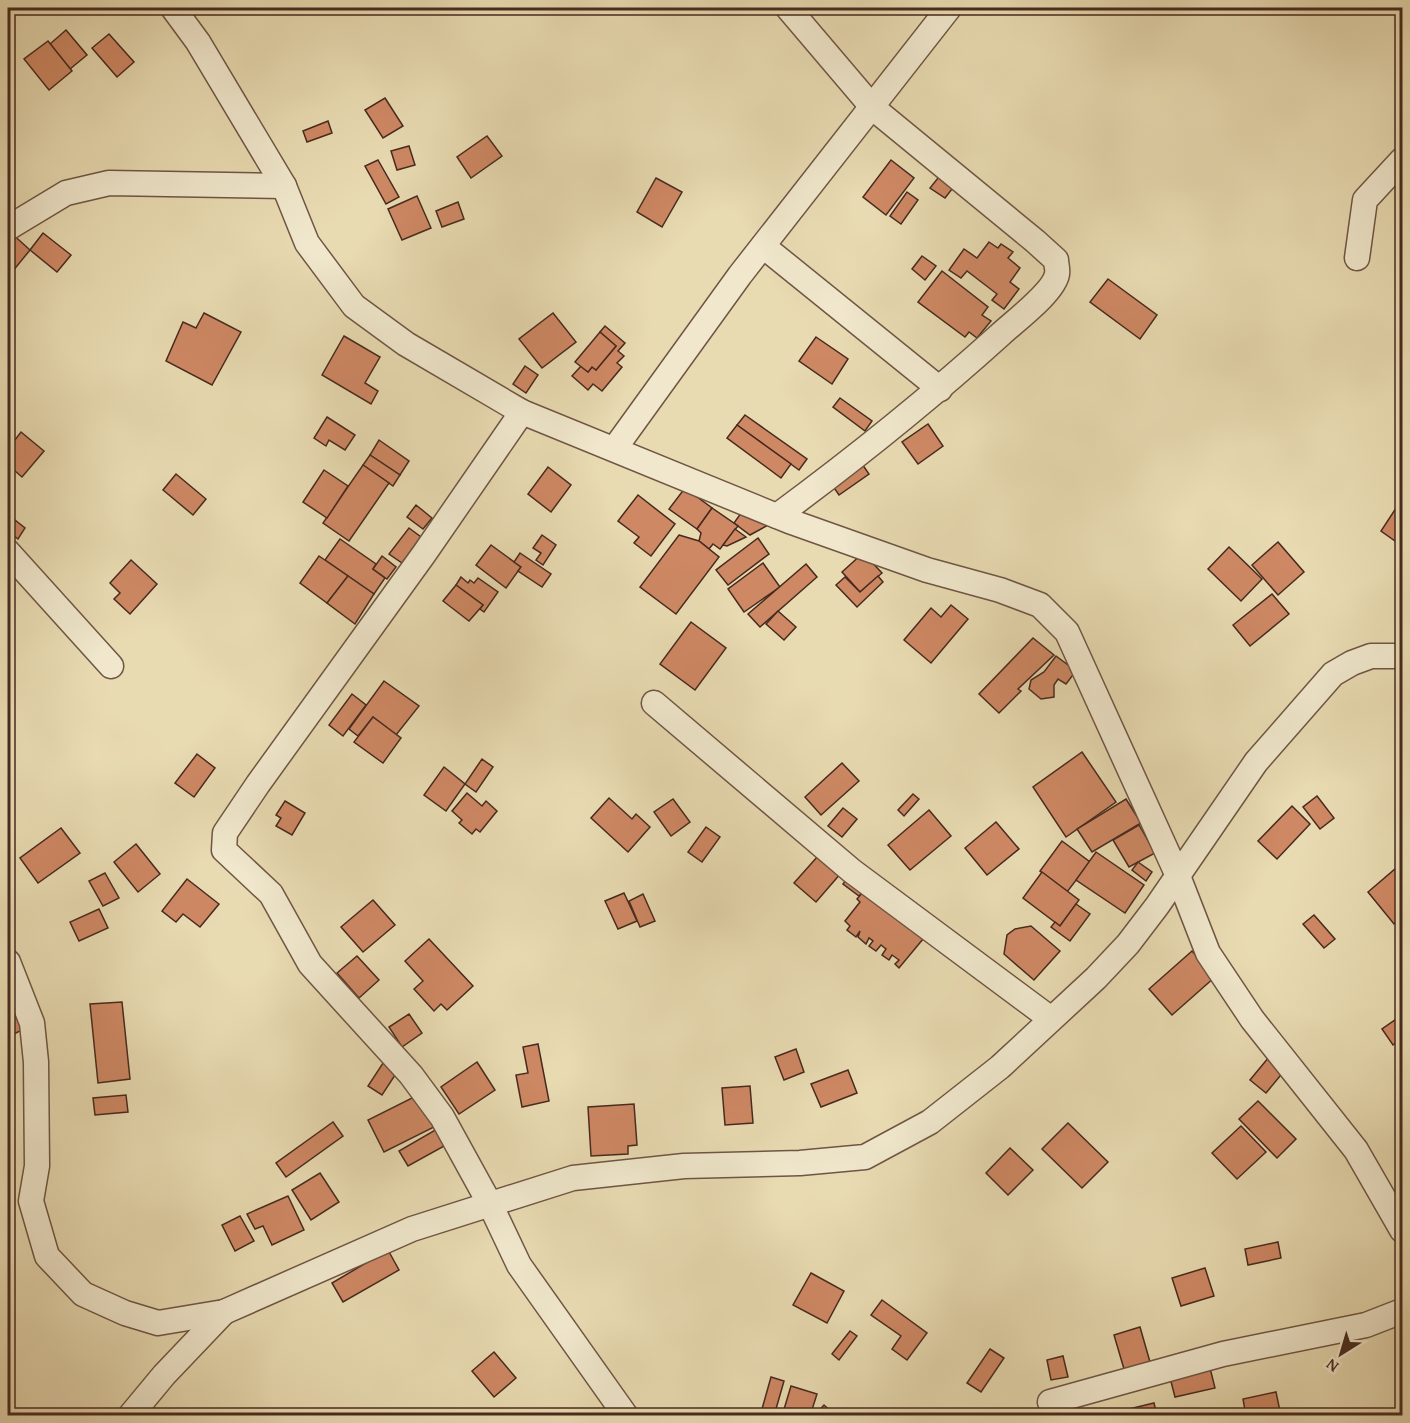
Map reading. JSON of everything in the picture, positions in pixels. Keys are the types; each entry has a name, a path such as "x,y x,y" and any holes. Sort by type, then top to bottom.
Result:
{"street":[{"path":"173,8 198,42 285,186 307,243 354,306 406,344 522,412 777,516 927,570 1000,590 1040,605 1066,632 1178,876 1208,952 1252,1019 1356,1150 1402,1230"},
{"path":"777,516 874,444 940,389 1048,289 1057,274 1056,260 873,108 788,8"},
{"path":"615,448 763,246 949,8"},
{"path":"1357,258 1365,200 1402,160"},
{"path":"8,228 66,193 109,183 285,186"},
{"path":"763,246 940,389"},
{"path":"522,412 424,554 258,784 225,833 224,850 271,894 310,964 411,1075 442,1117 491,1206 519,1265 626,1416"},
{"path":"8,552 111,666"},
{"path":"8,962 32,1023 36,1062 37,1166 31,1201 47,1256 83,1293 125,1313 158,1323 224,1312 412,1228 450,1215 491,1206 573,1178 617,1172 819,1162 865,1156 930,1122 1000,1066 1128,944 1256,762 1333,674 1352,663 1371,656 1402,656"},
{"path":"654,703 852,871 1051,1019"},
{"path":"1050,1402 1223,1354 1365,1325 1402,1311"},
{"path":"130,1416 164,1375 224,1312"}],"building":[{"path":"66,30 87,55 70,69 50,44"},
{"path":"109,34 134,62 117,77 92,48"},
{"path":"48,41 72,71 49,90 24,59"},
{"path":"385,98 403,126 383,138 365,110"},
{"path":"328,121 332,133 307,142 303,131"},
{"path":"487,136 502,156 471,178 457,157"},
{"path":"409,146 415,165 397,170 391,151"},
{"path":"378,160 399,197 386,204 365,166"},
{"path":"891,160 914,178 886,215 863,197"},
{"path":"942,173 956,184 945,198 930,188"},
{"path":"656,178 682,192 662,227 637,212"},
{"path":"907,192 918,200 901,224 890,216"},
{"path":"417,196 431,228 402,240 388,209"},
{"path":"458,202 464,219 442,227 436,211"},
{"path":"9,231 30,250 8,277 8,233"},
{"path":"43,233 71,255 57,272 30,250"},
{"path":"989,242 998,248 1001,244 1013,252 1008,258 1020,268 1010,282 1019,289 1004,309 992,300 997,294 967,271 961,278 949,270 964,249 977,258"},
{"path":"922,256 936,266 925,280 912,269"},
{"path":"942,271 988,307 982,315 991,321 977,338 969,332 965,337 918,302"},
{"path":"1108,279 1157,315 1140,339 1090,302"},
{"path":"204,313 241,332 212,385 166,361 183,322 196,328"},
{"path":"553,313 576,342 542,368 519,339"},
{"path":"605,326 625,343 618,351 624,356 617,363 622,367 602,391 593,384 588,390 572,376 581,366 588,372 592,367 596,370 616,346 600,332"},
{"path":"600,332 616,346 596,370 592,367 588,372 575,362"},
{"path":"344,336 380,357 365,383 378,391 371,404 322,375"},
{"path":"816,337 848,359 832,384 799,361"},
{"path":"525,366 538,375 526,393 513,384"},
{"path":"840,398 872,421 865,431 833,407"},
{"path":"745,415 807,459 799,470 737,425"},
{"path":"327,417 355,435 345,450 329,440 326,446 314,438"},
{"path":"928,424 943,446 918,464 902,442"},
{"path":"737,425 791,464 781,478 727,438"},
{"path":"21,432 44,451 22,477 8,465 8,449"},
{"path":"379,440 409,461 400,475 370,455"},
{"path":"370,455 400,475 393,486 363,465"},
{"path":"860,461 869,474 839,495 830,482"},
{"path":"363,465 389,483 349,541 323,523"},
{"path":"548,467 571,485 551,512 528,494"},
{"path":"324,470 348,486 327,518 303,502"},
{"path":"176,474 206,499 193,515 163,490"},
{"path":"685,488 712,508 697,529 669,509"},
{"path":"638,495 675,524 651,556 634,543 639,537 618,521"},
{"path":"1402,499 1402,531 1395,541 1381,531"},
{"path":"416,505 432,518 423,529 407,517"},
{"path":"746,506 770,524 750,535 734,523"},
{"path":"712,508 738,526 720,549 713,544 709,549 699,541 701,533 697,529"},
{"path":"15,520 25,528 18,539 8,531"},
{"path":"409,528 421,537 402,563 389,554"},
{"path":"735,529 746,537 727,546 723,545"},
{"path":"542,535 556,545 543,565 536,560 541,553 533,548"},
{"path":"679,535 699,541 719,557 676,614 640,587"},
{"path":"758,538 769,554 728,585 716,570"},
{"path":"340,539 376,564 373,569 385,578 374,594 325,560"},
{"path":"1278,542 1304,572 1278,595 1252,565"},
{"path":"491,545 521,567 506,588 476,565"},
{"path":"1229,547 1262,579 1241,601 1208,569"},
{"path":"520,553 551,574 542,587 518,571 521,567 514,562"},
{"path":"863,553 882,573 860,592 842,572"},
{"path":"319,556 348,576 327,603 300,583"},
{"path":"382,556 396,567 387,579 373,569"},
{"path":"131,560 157,584 130,614 114,599 120,593 110,583"},
{"path":"763,563 780,587 744,612 728,589"},
{"path":"806,564 817,577 760,627 748,614"},
{"path":"348,576 374,594 355,624 327,603"},
{"path":"878,576 883,582 857,607 836,585 845,577 860,592"},
{"path":"461,577 468,583 470,580 474,583 478,578 498,592 484,612 480,609 483,605 456,585"},
{"path":"456,585 483,605 469,621 443,601"},
{"path":"1272,594 1289,614 1250,646 1233,625"},
{"path":"951,605 968,619 931,663 904,640 931,608 941,617"},
{"path":"778,611 796,627 784,640 766,624"},
{"path":"691,622 726,648 695,690 660,664"},
{"path":"1033,638 1054,655 1018,689 1021,691 999,713 979,694"},
{"path":"1056,656 1076,671 1066,684 1058,679 1054,685 1054,697 1041,699 1029,689 1031,680 1044,672"},
{"path":"384,681 419,706 396,735 373,717 358,736 349,729"},
{"path":"352,694 366,705 343,736 329,725"},
{"path":"373,717 401,738 383,763 354,742"},
{"path":"1082,752 1116,802 1066,837 1033,787"},
{"path":"197,754 215,768 194,797 175,783"},
{"path":"482,759 493,767 476,792 465,784"},
{"path":"842,763 859,781 821,815 805,797"},
{"path":"444,767 465,784 446,811 424,795"},
{"path":"467,793 482,806 486,801 497,811 480,832 476,829 472,834 459,823 462,820 452,811"},
{"path":"913,794 919,799 904,816 898,810"},
{"path":"1317,796 1334,818 1320,829 1303,807"},
{"path":"609,798 632,819 636,814 650,827 628,852 591,818"},
{"path":"673,799 690,822 671,836 654,812"},
{"path":"1126,799 1141,823 1092,852 1077,829"},
{"path":"285,801 305,813 292,835 276,826 281,818 276,815"},
{"path":"1292,806 1310,824 1277,859 1258,841"},
{"path":"843,808 857,819 842,837 828,826"},
{"path":"929,810 951,836 910,870 888,845"},
{"path":"996,822 1019,849 987,875 965,848"},
{"path":"1139,825 1155,853 1129,867 1113,840"},
{"path":"706,827 720,837 702,862 688,852"},
{"path":"61,828 80,853 38,883 20,858"},
{"path":"1062,841 1090,862 1067,892 1040,871"},
{"path":"136,844 160,874 138,892 114,862"},
{"path":"826,847 848,865 816,902 794,883"},
{"path":"1096,852 1144,885 1125,913 1076,880"},
{"path":"1138,862 1152,872 1146,881 1132,870"},
{"path":"1402,863 1402,916 1394,924 1368,892"},
{"path":"852,871 863,892 859,896 843,884"},
{"path":"1042,872 1079,900 1060,926 1023,898"},
{"path":"105,873 119,898 103,906 89,881"},
{"path":"187,879 219,904 200,927 183,914 176,922 162,911"},
{"path":"863,892 923,939 899,968 895,964 899,960 892,955 889,960 882,955 886,949 881,945 876,951 869,946 873,941 869,938 866,944 858,937 860,931 856,937 847,930 850,926 845,921 860,902 857,899"},
{"path":"624,893 637,921 618,929 605,901"},
{"path":"643,894 655,921 640,927 629,901"},
{"path":"373,900 395,925 363,952 341,927"},
{"path":"1076,904 1090,914 1070,941 1051,927 1055,922 1060,926"},
{"path":"99,909 108,928 79,941 70,922"},
{"path":"1314,915 1335,939 1324,948 1303,924"},
{"path":"1031,926 1060,951 1034,980 1004,954 1007,935 1015,929"},
{"path":"429,939 473,986 447,1010 441,1004 434,1011 414,989 423,981 405,961"},
{"path":"1192,951 1215,977 1172,1015 1149,989"},
{"path":"357,956 379,980 359,998 337,973"},
{"path":"11,1002 24,1029 8,1037 8,1004"},
{"path":"122,1002 130,1079 98,1083 90,1004"},
{"path":"409,1014 422,1033 402,1047 389,1027"},
{"path":"1402,1015 1402,1038 1393,1045 1382,1029"},
{"path":"538,1044 549,1101 522,1107 516,1075 528,1073 523,1047"},
{"path":"796,1049 804,1072 784,1080 775,1057"},
{"path":"387,1057 401,1066 382,1095 368,1086"},
{"path":"1269,1057 1285,1070 1266,1093 1250,1080"},
{"path":"477,1062 495,1090 459,1114 441,1087"},
{"path":"848,1070 857,1093 821,1107 811,1084"},
{"path":"750,1086 753,1123 725,1125 722,1088"},
{"path":"126,1095 128,1112 95,1115 93,1098"},
{"path":"418,1095 434,1127 384,1152 368,1120"},
{"path":"1258,1101 1296,1139 1277,1158 1239,1119"},
{"path":"634,1104 637,1145 628,1146 628,1154 591,1156 588,1107"},
{"path":"333,1122 343,1136 286,1177 276,1163"},
{"path":"1068,1123 1108,1162 1082,1188 1042,1149"},
{"path":"1241,1126 1266,1152 1237,1179 1212,1153"},
{"path":"437,1129 446,1145 408,1166 399,1151"},
{"path":"1010,1148 1033,1170 1008,1195 986,1173"},
{"path":"320,1173 339,1202 311,1220 292,1190"},
{"path":"288,1196 304,1230 272,1245 263,1226 255,1229 247,1214"},
{"path":"240,1216 254,1241 235,1251 222,1225"},
{"path":"1278,1242 1281,1258 1248,1265 1245,1249"},
{"path":"388,1250 399,1270 343,1302 332,1283"},
{"path":"1205,1268 1214,1296 1181,1306 1172,1278"},
{"path":"811,1273 844,1291 827,1323 793,1305"},
{"path":"882,1300 927,1333 907,1360 892,1349 901,1336 871,1315"},
{"path":"1140,1327 1150,1362 1124,1369 1114,1335"},
{"path":"850,1331 857,1336 839,1360 832,1354"},
{"path":"990,1349 1004,1358 981,1392 967,1383"},
{"path":"494,1352 516,1378 494,1397 472,1371"},
{"path":"1063,1356 1068,1377 1051,1380 1047,1360"},
{"path":"1208,1360 1215,1388 1175,1397 1168,1370"},
{"path":"771,1377 784,1381 774,1416 760,1416"},
{"path":"791,1386 817,1394 810,1416 782,1416"},
{"path":"1276,1392 1281,1416 1246,1416 1243,1399"},
{"path":"1154,1403 1157,1416 1108,1416 1108,1414"},
{"path":"824,1405 836,1416 814,1416"}]}
